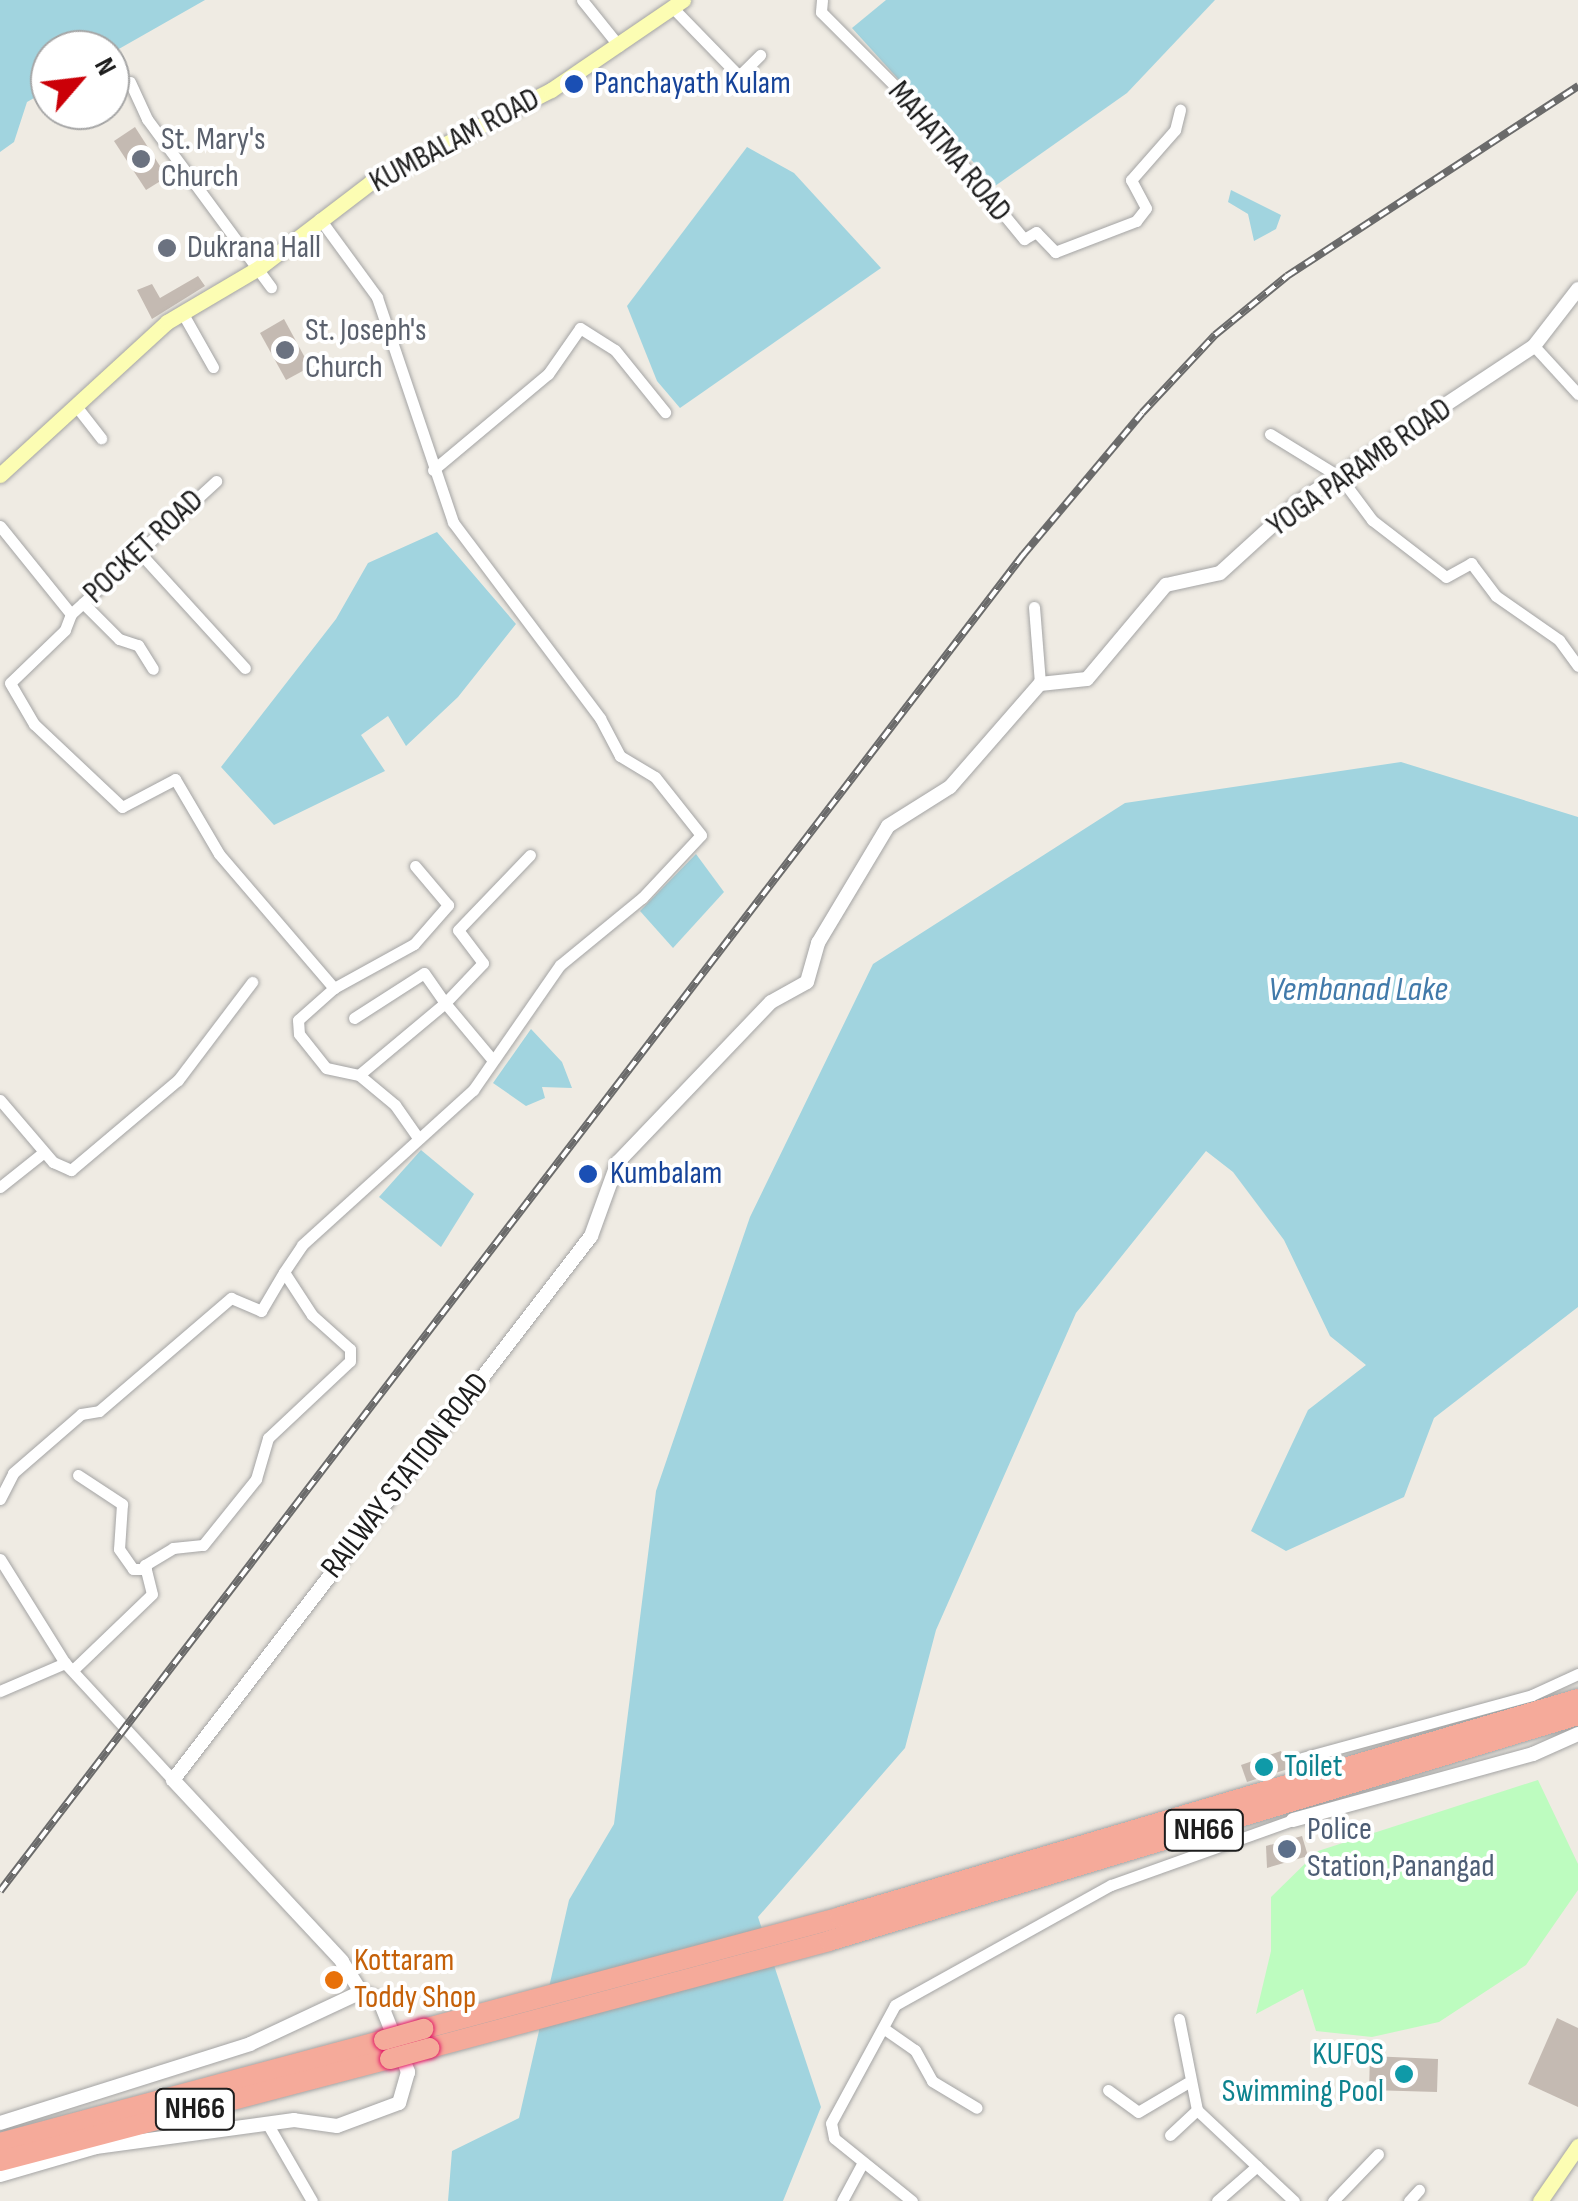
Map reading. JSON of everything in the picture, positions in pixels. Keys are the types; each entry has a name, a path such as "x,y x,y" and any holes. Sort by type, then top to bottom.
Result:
{"highway":[{"name":"NH66","path":"486,2024 1578,1699"},
{"name":"NH66","path":"0,2143 388,2040 427,2039 829,1942 1578,1716"},
{"name":"NH66","path":"0,2161 388,2040"}],"main road":[{"name":"KUMBALAM ROAD","path":"0,475 184,314 260,267 320,219 438,142 551,90 678,4"},
{"path":"1540,2201 1578,2146"}],"street":[{"path":"582,0 619,46"},
{"name":"MAHATMA ROAD","path":"822,0 820,12 914,104 1024,239 1036,232 1055,252 1136,222 1146,208 1131,180 1175,130 1180,110"},
{"path":"678,4 739,76 760,55"},
{"path":"130,82 147,118 271,287"},
{"path":"0,1500 13,1474 81,1414 99,1411 231,1298 261,1312 284,1272 417,1136 473,1090 491,1058 560,965 642,898 700,835 654,777 620,756 454,522 434,470 422,413 377,313 377,297 320,219"},
{"name":"YOGA PARAMB ROAD","path":"1040,684 1081,684 1166,586 1220,573 1298,503 1534,346 1578,289"},
{"path":"184,314 213,367"},
{"path":"434,470 548,374 580,328 615,350 665,412"},
{"path":"1534,346 1578,394"},
{"path":"76,406 101,438"},
{"path":"1270,434 1340,476 1372,520 1446,577 1471,563 1496,596 1559,640 1578,666"},
{"name":"POCKET ROAD","path":"5,688 65,630 72,614 84,602 216,480"},
{"path":"0,526 72,614"},
{"path":"138,552 245,668"},
{"name":"POCKET ROAD","path":"84,602 119,639 138,646 153,669"},
{"path":"1034,607 1040,684"},
{"name":"RAILWAY STATION ROAD","path":"173,1780 591,1236 618,1162 770,1002 807,982 818,943 888,826 950,788 1040,684"},
{"path":"5,688 63,758 122,808 176,779 218,854 334,988"},
{"path":"359,1075 446,1003 483,963 458,930 530,855"},
{"path":"415,866 448,905 414,944 334,988 298,1020 299,1034 326,1068 359,1075 417,1136"},
{"path":"354,1018 424,974 491,1058"},
{"path":"0,1100 44,1152 70,1170 103,1150 178,1080 252,982"},
{"path":"0,1187 44,1152"},
{"path":"78,1476 122,1504 119,1549 133,1569 146,1569 173,1548 204,1545 256,1479 268,1438 350,1362 350,1349 312,1314 284,1272"},
{"path":"0,1558 71,1665 342,1961 361,1992 380,1999 388,2040 408,2072 399,2102 338,2126 267,2123 96,2147 0,2175"},
{"path":"0,1692 71,1665 152,1594 146,1569"},
{"path":"1302,1758 1532,1695 1578,1674"},
{"path":"912,2201 834,2138 832,2123 886,2030 895,2005 1111,1885 1292,1820 1533,1754 1578,1734"},
{"path":"0,2123 250,2044 361,1992"},
{"path":"1179,2018 1187,2083 1197,2110 1294,2201"},
{"path":"886,2030 915,2050 932,2081 977,2108"},
{"path":"1108,2090 1138,2112 1187,2083"},
{"path":"1170,2136 1197,2110"},
{"path":"267,2123 312,2201"},
{"path":"1332,2201 1378,2154"},
{"path":"842,2201 863,2162"},
{"path":"1217,2201 1257,2166"},
{"path":"1409,2201 1420,2190"}],"green space":[{"path":"1538,1780 1578,1864 1578,1890 1526,1965 1439,2022 1372,2037 1316,2031 1303,1989 1256,2014 1271,1951 1271,1897 1318,1851"}],"water":[{"path":"0,0 205,0 130,43 130,30 30,30 30,100 14,142 0,152"},
{"path":"886,0 1215,0 1127,93 995,186 852,28"},
{"path":"747,147 794,173 881,268 680,408 657,381 627,306"},
{"path":"1231,190 1281,215 1276,229 1254,241 1248,214 1228,202"},
{"path":"437,532 516,624 458,697 406,746 388,716 361,735 385,771 274,825 221,767 336,619 368,563"},
{"name":"Vembanad Lake","path":"1401,762 1578,817 1578,1307 1434,1418 1404,1497 1286,1551 1251,1531 1308,1410 1366,1365 1330,1336 1284,1240 1233,1172 1206,1151 1076,1313 936,1630 905,1748 758,1917 821,2107 783,2201 448,2201 452,2151 519,2118 569,1900 614,1824 656,1491 750,1217 873,964 1125,803"},
{"path":"696,854 724,892 673,948 640,911"},
{"path":"531,1029 562,1062 572,1088 542,1087 545,1098 526,1106 493,1083"},
{"path":"421,1150 474,1194 441,1247 379,1197"}],"building":[{"name":"St. Mary's Church","path":"135,127 167,177 146,190 114,141"},
{"path":"198,276 205,286 152,319 137,290 152,284 160,298"},
{"name":"St. Joseph's Church","path":"284,319 310,367 286,380 260,333"},
{"name":"Toilet","path":"1281,1751 1288,1769 1247,1782 1241,1765"},
{"name":"Police Station,Panangad","path":"1302,1836 1308,1856 1267,1868 1266,1846"},
{"path":"1557,2018 1578,2028 1578,2107 1528,2084"},
{"name":"KUFOS Swimming Pool","path":"1370,2056 1438,2059 1437,2092 1369,2090"}],"railway":[{"path":"0,1891 1023,555 1142,413 1215,335 1287,276 1578,86"}],"place":[{"name":"Panchayath Kulam","path":"574,84"},
{"name":"St. Mary's Church","path":"141,159"},
{"name":"Dukrana Hall","path":"167,248"},
{"name":"St. Joseph's Church","path":"285,350"},
{"name":"Kumbalam","path":"588,1174"},
{"name":"Toilet","path":"1264,1767"},
{"name":"Police Station,Panangad","path":"1287,1849"},
{"name":"Kottaram Toddy Shop","path":"334,1980"},
{"name":"KUFOS Swimming Pool","path":"1404,2074"}]}
